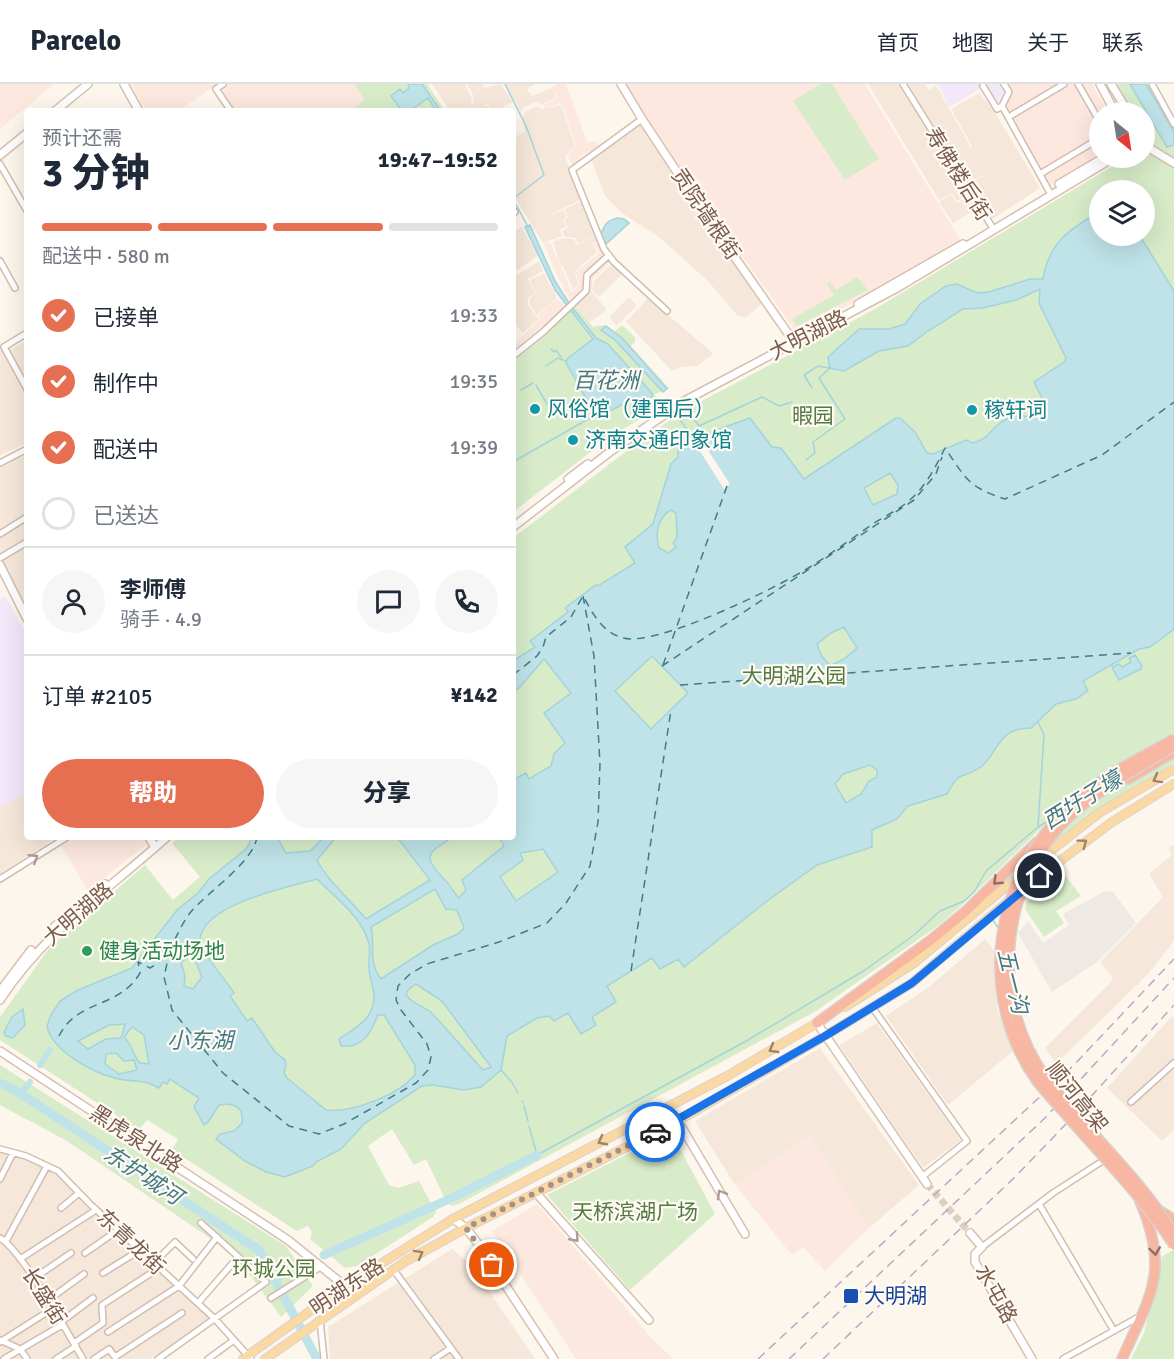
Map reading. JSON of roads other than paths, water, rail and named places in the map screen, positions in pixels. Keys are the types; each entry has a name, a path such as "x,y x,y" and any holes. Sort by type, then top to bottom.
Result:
{"highway":[{"name":"顺河高架","path":"1174,739 1093,787 1054,821 1039,841 1024,864 1005,912 1000,972 1007,1017 1016,1043 1037,1081 1138,1196 1174,1245"},
{"name":"顺河高架","path":"1174,746 1099,793 1078,809 1040,853 1022,888 1009,940 1008,969 1012,1001 1025,1040 1046,1078 1160,1211 1174,1234"},
{"path":"1099,793 1174,752"},
{"path":"817,1023 966,911 1039,841"},
{"path":"1122,1359 1151,1294 1157,1264 1149,1222 1138,1196"},
{"path":"1160,1211 1174,1220"}],"main road":[{"path":"59,108 88,84"},
{"path":"124,84 137,108"},
{"name":"贡院墙根街","path":"621,84 642,119 793,340"},
{"path":"1100,84 1110,102"},
{"path":"1111,84 1122,102"},
{"path":"0,155 24,135"},
{"path":"1155,152 1174,163"},
{"name":"大明湖路","path":"992,228 1089,166"},
{"name":"大明湖路","path":"516,525 611,451 686,400 1096,168"},
{"name":"大明湖路","path":"516,519 650,419 700,387 793,340"},
{"path":"0,565 24,613"},
{"name":"明湖东路","path":"247,1358 345,1286 453,1219 729,1075 914,963 1099,813 1174,769"},
{"name":"明湖东路","path":"265,1359 393,1269 466,1228 678,1121 912,983 1003,905 1112,822 1174,784"},
{"path":"150,840 155,847"},
{"name":"大明湖路","path":"0,991 17,965 41,939 96,891 155,847 160,840"},
{"name":"大明湖路","path":"0,1000 21,968 42,944 163,840"},
{"path":"817,1023 927,1184"},
{"name":"黑虎泉北路","path":"0,1051 288,1240 345,1286 352,1297"},
{"path":"678,1121 745,1234"},
{"path":"537,1194 649,1320"},
{"path":"453,1219 466,1228 554,1359"},
{"name":"水屯路","path":"970,1233 982,1247 975,1254 975,1262 1032,1359"}],"street":[{"path":"223,84 216,90 229,108"},
{"name":"寿佛楼后街","path":"903,84 992,228"},
{"path":"983,86 997,109 1002,106 1009,92 1005,84"},
{"path":"1012,115 1064,84"},
{"path":"1078,84 1089,103"},
{"path":"1152,84 1174,124"},
{"path":"1002,106 1049,190"},
{"path":"642,119 572,170 604,249 667,311"},
{"path":"1040,174 1089,145"},
{"path":"0,164 24,206"},
{"path":"516,353 586,291 587,275 609,255"},
{"path":"0,261 15,288"},
{"path":"24,335 4,347 24,384"},
{"path":"0,463 24,451"},
{"path":"0,534 24,519"},
{"path":"0,558 24,544"},
{"path":"0,879 62,840"},
{"path":"872,1007 967,1141 922,1177"},
{"path":"1131,1102 1174,1063"},
{"name":"东青龙街","path":"0,1149 58,1171 96,1210 216,1320 247,1358"},
{"path":"0,1179 13,1153"},
{"path":"982,1247 1039,1204 1104,1160"},
{"path":"6,1241 47,1166"},
{"path":"61,1208 79,1193"},
{"path":"1039,1204 1114,1330"},
{"path":"20,1259 96,1210"},
{"path":"158,1359 216,1320 266,1282 201,1223"},
{"path":"85,1253 118,1230"},
{"name":"长盛街","path":"0,1238 6,1241 20,1259 84,1359"},
{"path":"108,1332 179,1286 217,1238"},
{"path":"154,1263 175,1242 193,1258"},
{"path":"104,1273 140,1250"},
{"path":"33,1279 71,1253"},
{"path":"198,1303 238,1257"},
{"path":"271,1298 322,1266"},
{"path":"56,1359 103,1323 102,1305 159,1268"},
{"path":"393,1269 459,1359"},
{"path":"47,1301 84,1274"},
{"path":"4,1359 62,1324 93,1298"},
{"path":"0,1341 52,1309"},
{"path":"94,1359 109,1349 115,1357 182,1313"},
{"path":"1063,1359 1137,1318"},
{"path":"320,1320 324,1359"},
{"path":"208,1359 234,1340"},
{"path":"0,1341 20,1350 27,1359"},
{"path":"434,1359 451,1348"}],"water":[{"path":"408,84 422,84 439,108 434,108 428,98 414,108 400,108 391,96 400,89 403,93 409,88"},
{"path":"1130,84 1146,84 1174,132 1174,145 1167,147 1155,127 1155,102 1141,102"},
{"path":"618,218 629,223 606,244 601,235 603,228"},
{"name":"小东湖","path":"1089,218 1089,246 1146,246 1174,291 1174,629 1150,647 1139,649 1083,681 1088,691 1076,699 1056,704 1031,728 1020,729 1006,736 982,766 958,778 947,794 908,806 897,819 872,830 872,847 817,865 767,901 684,967 678,959 660,969 652,958 607,986 616,1002 592,1017 596,1025 581,1034 568,1013 554,1021 549,1016 537,1018 507,1036 501,1070 481,1087 464,1090 433,1085 422,1086 365,1123 341,1149 316,1162 313,1166 285,1177 266,1172 245,1161 216,1139 220,1134 234,1131 242,1123 240,1109 237,1107 229,1104 219,1105 204,1125 194,1107 199,1098 170,1079 167,1084 163,1082 159,1088 147,1083 106,1075 85,1066 56,1044 47,1026 60,1001 78,990 132,968 177,910 198,893 209,879 247,848 251,840 279,840 286,853 310,851 321,840 334,840 317,860 333,883 366,919 430,880 399,840 448,840 433,851 430,859 459,898 466,890 462,880 504,846 501,840 516,840 516,778 526,773 529,779 551,766 554,754 565,743 544,713 571,693 544,659 516,690 516,659 535,647 530,641 568,612 565,608 596,585 598,586 635,563 625,547 653,524 671,464 678,457 678,450 691,442 696,445 702,441 703,435 750,418 772,447 781,448 804,479 896,418 900,418 915,432 927,453 933,454 966,440 973,443 979,441 996,426 1018,413 1026,417 1043,407 1044,402 1034,382 1064,362 1066,358 1039,303 1040,289 1016,300 983,308 963,309 908,346 879,351 844,371 830,368 828,357 859,329 889,329 905,324 920,304 946,286 957,284 977,293 989,292 1030,279 1043,279 1050,255 1062,238","holes":["890,473 898,485 897,494 873,505 864,488","671,510 676,513 677,538 673,543 676,547 668,553 659,548 657,538 660,522","844,627 857,648 844,659 830,666 821,655 817,644 831,633","652,656 688,693 651,729 615,691","870,765 877,770 877,777 869,781 861,794 846,803 835,784 843,774","543,849 558,872 516,901 500,877 523,860 520,853","317,879 348,908 361,925 369,944 369,972 374,1001 365,1019 355,1029 339,1039 341,1046 361,1042 369,1033 378,1015 384,1015 415,1065 415,1075 398,1089 374,1101 348,1109 326,1110 287,1078 284,1073 285,1060 275,1052 252,1018 247,1021 230,996 234,993 200,943 203,930 213,918 228,908 267,893","435,889 446,909 457,910 464,928 458,934 433,945 381,979 374,966 371,927","189,957 194,958 202,977 193,989 184,986 185,976 181,962","416,984 442,1001 491,1067 483,1070 431,1012 406,995 408,990","125,1024 121,1038 106,1039 88,1049 78,1041 109,1025","132,1027 144,1035 149,1064 140,1063 124,1037","116,1053 124,1061 134,1060 137,1070 119,1074 105,1064 106,1054"]},
{"name":"百花洲","path":"530,225 555,281 571,306 596,338 608,344 651,392 653,395 650,398 627,402 597,418 566,363 567,359 593,339 555,290 525,227"},
{"path":"606,326 622,338 667,389 663,392 616,341 601,330"},
{"path":"1135,655 1142,666 1141,669 1119,680 1112,667 1119,664 1122,667 1131,662 1129,658"},
{"path":"23,1009 25,1025 13,1038 5,1036 4,1032 12,1017"}],"waterway":[{"path":"505,84 526,126 544,175 516,196"},
{"path":"516,205 528,227"},
{"path":"551,349 554,352 556,350 561,357"},
{"path":"546,366 558,358 566,361"},
{"path":"812,388 804,375 818,366 829,368"},
{"path":"806,460 815,453 813,442 845,419 819,378 830,368"},
{"path":"521,390 533,383"},
{"path":"536,385 547,404"},
{"path":"688,410 699,426 762,397 779,406 792,402"},
{"path":"516,460 597,414"},
{"path":"674,442 689,432 677,416"},
{"name":"西圩子壕","path":"1038,722 1044,735 1038,826"},
{"name":"西圩子壕","path":"529,1126 537,1155 748,1040 865,970 914,935 940,911 964,901 974,892 986,871 1038,827 1054,817"},
{"name":"五一沟","path":"993,920 1000,931"},
{"path":"40,1065 50,1050"},
{"path":"501,1070 518,1093"},
{"path":"21,1094 30,1082"},
{"name":"东护城河","path":"0,1083 15,1090 259,1250 317,1359"},
{"path":"524,1106 528,1121"},
{"name":"五一沟","path":"1084,1114 1114,1150"},
{"path":"324,1255 454,1197 537,1155"},
{"path":"274,1278 301,1266"}],"tunnel":[{"path":"927,1184 970,1233"}],"railway":[{"path":"758,1359 1074,1065 1174,959"},
{"path":"789,1359 1046,1117 1174,978"},
{"path":"823,1359 1016,1176 1174,1005"}],"place":[{"name":"风俗馆（建国后）","path":"535,409"},
{"name":"稼轩词","path":"972,410"},
{"name":"济南交通印象馆","path":"573,440"},
{"name":"健身活动场地","path":"87,951"},
{"name":"大明湖","path":"851,1296"}],"park label":[{"name":"暇园","path":"813,416"},
{"name":"大明湖公园","path":"794,676"},
{"name":"天桥滨湖广场","path":"635,1212"},
{"name":"环城公园","path":"274,1269"}]}
